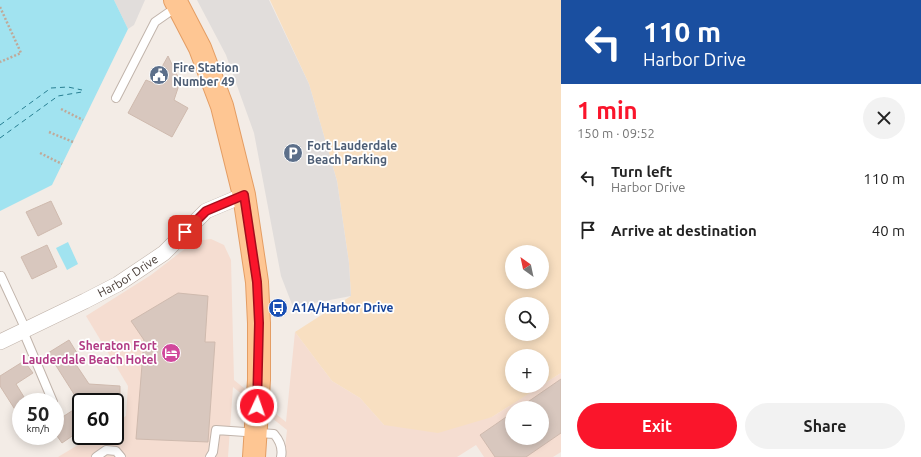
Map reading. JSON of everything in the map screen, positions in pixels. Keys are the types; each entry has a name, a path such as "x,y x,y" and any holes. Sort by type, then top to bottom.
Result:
{"main road":[{"path":"177,3 200,48 222,106 244,195 257,282 259,317 259,380 254,457"}],"street":[{"name":"Harbor Drive","path":"0,342 118,284 164,253 206,211 244,195"}],"lane":[{"path":"116,98 155,22 177,3"},
{"path":"1,276 49,393"},
{"path":"210,457 213,452 213,430 274,434 279,440 282,450 282,457"},
{"path":"96,457 106,450 116,451 121,457"}],"path":[{"path":"0,7 21,53 0,62"},
{"path":"61,109 83,120"},
{"path":"49,132 73,142"},
{"path":"40,153 62,164"}],"shaded area":[{"path":"114,0 145,0 134,25 128,29"},
{"name":"Fort Lauderdale Beach Parking","path":"197,0 269,0 309,84 337,181 349,263 351,296 293,307 281,276 254,133 226,55"},
{"name":"Sheraton Fort Lauderdale Beach Hotel","path":"211,239 224,245 231,260 234,380 286,422 295,332 332,381 360,398 384,425 492,417 505,409 505,445 549,445 549,401 517,401 530,393 549,393 549,381 561,373 561,452 553,457 484,457 476,445 457,457 284,457 287,430 233,387 228,457 58,457 78,445 124,445 124,417 126,416 128,386 86,316 151,275 195,241"}],"sand":[{"path":"270,0 561,0 561,373 549,381 549,349 505,349 505,393 530,393 517,401 505,401 505,409 492,417 438,433 384,425 360,398 332,381 295,332 351,296 349,263 337,181 309,84"}],"water":[{"path":"0,0 114,0 128,29 52,185 0,211"},
{"path":"68,242 78,264 67,270 56,248"}],"building":[{"path":"168,56 178,77 179,85 174,100 188,108 172,137 128,113 146,80 153,83"},
{"path":"51,201 62,224 38,236 26,212"},
{"path":"47,245 57,267 32,279 21,257"},
{"path":"178,293 208,296 205,342 215,342 208,442 136,439 144,340 131,321"},
{"path":"69,340 77,353 71,357 89,384 120,386 120,393 73,393 48,353"},
{"path":"24,361 33,373 16,384 22,393 12,393 12,405 0,386 0,376"},
{"path":"561,379 561,433 549,441 549,401 529,401 541,393 549,393 549,387"},
{"path":"72,411 72,436 64,442 64,416"},
{"path":"505,418 505,445 544,445 526,457 495,457 480,435"}],"ferry route":[{"path":"0,125 51,88 68,87 82,90"},
{"path":"0,138 58,96 82,92"}],"place":[{"name":"Fire Station Number 49","path":"159,75"},
{"name":"Fort Lauderdale Beach Parking","path":"293,153"},
{"name":"A1A/Harbor Drive","path":"278,308"},
{"name":"Sheraton Fort Lauderdale Beach Hotel","path":"171,353"}],"route":[{"path":"185,232 206,211 244,195 257,282 259,380 257,406"}]}
